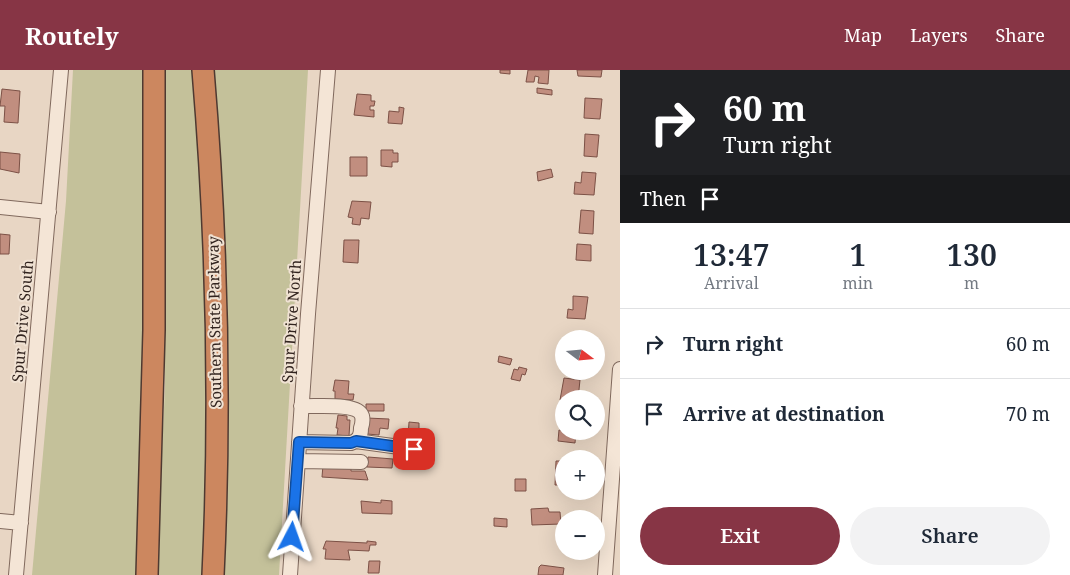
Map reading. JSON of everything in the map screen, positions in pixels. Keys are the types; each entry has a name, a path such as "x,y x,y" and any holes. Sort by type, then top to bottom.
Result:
{"highway":[{"path":"147,575 154,330 154,70"},
{"name":"Southern State Parkway","path":"202,70 215,299 215,516 213,575"}],"street":[{"name":"Spur Drive South","path":"16,575 60,70"},
{"name":"Spur Drive North","path":"290,575 301,406 328,70"},
{"path":"0,207 49,212"},
{"path":"605,575 620,369"},
{"path":"301,406 350,407 359,411 362,417 361,435 356,441"},
{"path":"299,442 351,443 356,441 414,449"},
{"path":"298,461 361,462"},
{"path":"0,521 20,523"}],"shaded area":[{"path":"73,70 142,70 144,197 138,575 32,575 66,201"},
{"path":"162,70 192,70 207,322 207,449 203,575 156,575 165,387 165,151"},
{"path":"213,70 308,70 279,575 224,575 229,386 228,322 223,196"}],"building":[{"path":"500,70 510,70 510,74 500,73"},
{"path":"528,70 549,70 548,84 538,83 539,77 535,76 534,82 526,82"},
{"path":"577,70 602,70 601,77 578,76"},
{"path":"537,88 552,90 552,95 537,93"},
{"path":"2,89 20,91 18,123 4,122 5,106 0,106"},
{"path":"357,94 371,95 371,101 375,101 374,106 370,106 370,110 374,110 374,117 354,115"},
{"path":"585,98 602,99 600,119 584,118"},
{"path":"399,107 404,108 402,124 388,123 389,111 399,112"},
{"path":"585,134 599,135 597,157 584,156"},
{"path":"381,150 393,150 393,153 398,153 398,162 392,162 392,167 381,166"},
{"path":"0,152 20,154 19,173 0,169"},
{"path":"350,157 367,157 367,176 350,176"},
{"path":"551,169 553,177 538,181 537,172"},
{"path":"582,172 596,173 594,195 574,194 575,182 581,183"},
{"path":"352,201 371,202 369,219 361,218 360,225 352,224 353,218 348,217"},
{"path":"581,210 594,211 593,234 579,233"},
{"path":"0,234 10,235 9,254 0,254"},
{"path":"344,240 359,240 358,263 343,262"},
{"path":"577,244 591,245 591,261 576,260"},
{"path":"573,296 588,297 585,319 567,318 568,309 573,310"},
{"path":"499,356 512,359 510,365 498,362"},
{"path":"519,367 527,369 525,375 522,374 520,381 511,379 514,369 518,370"},
{"path":"335,380 349,381 348,394 354,394 353,400 335,399 335,391 333,391"},
{"path":"564,380 580,380 579,390 562,390"},
{"path":"366,404 384,404 384,411 366,411"},
{"path":"338,415 347,416 347,420 350,420 349,436 337,435"},
{"path":"367,418 389,419 388,429 380,428 379,435 367,434"},
{"path":"409,422 419,423 419,438 408,437"},
{"path":"558,440 575,440 575,443"},
{"path":"368,457 393,459 392,468 367,467"},
{"path":"323,465 351,466 351,471 365,471 368,480 322,477"},
{"path":"515,479 526,479 526,491 515,491"},
{"path":"381,500 392,501 392,514 362,513 361,501 381,503"},
{"path":"548,508 549,512 555,512 555,524 532,525 531,509"},
{"path":"494,518 507,519 507,527 494,526"},
{"path":"326,541 367,543 367,541 376,542 376,545 370,545 369,551 348,550 350,560 325,559 326,549 323,549"},
{"path":"369,561 380,561 379,573 368,573"},
{"path":"541,565 564,568 563,575 538,575"}],"route":[{"path":"292,537 299,442 351,443 356,441 414,449"}]}
